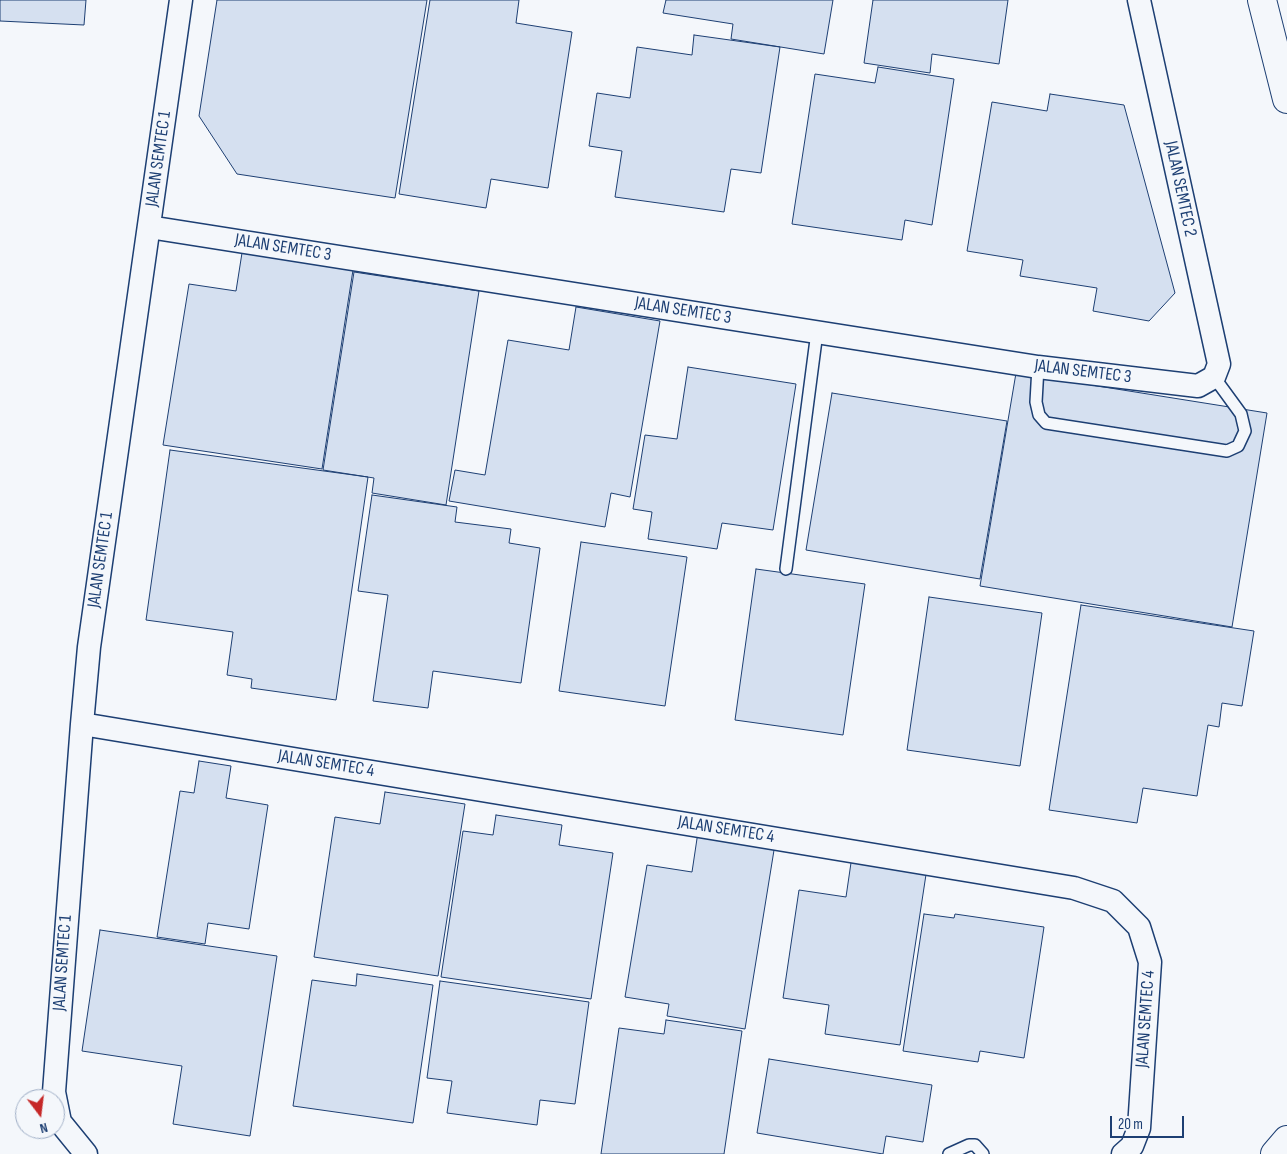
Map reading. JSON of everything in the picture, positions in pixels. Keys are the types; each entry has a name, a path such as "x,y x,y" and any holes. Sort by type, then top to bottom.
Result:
{"highway":[{"path":"1262,0 1287,99"},
{"path":"1275,1154 1287,1140"}],"street":[{"name":"JALAN SEMTEC 1","path":"86,1154 60,1122 54,1092 82,724 89,647 181,0"},
{"name":"JALAN SEMTEC 2","path":"1139,0 1219,364 1214,377"},
{"name":"JALAN SEMTEC 3","path":"150,227 1038,367 1198,386 1214,377"},
{"name":"JALAN SEMTEC 4","path":"82,724 1074,888 1113,901 1139,927 1150,962 1138,1128 1128,1150"}],"lane":[{"path":"786,570 817,332"},
{"path":"1038,367 1036,402 1039,415 1046,423 1227,451 1238,446 1245,431 1241,414 1214,377"},
{"path":"949,1154 969,1145 975,1145 983,1154"}],"building":[{"path":"0,0 86,0 84,25 0,21"},
{"path":"217,0 427,0 395,198 237,174 199,116"},
{"path":"430,0 519,0 516,23 572,32 548,188 491,179 486,208 399,194"},
{"path":"666,0 833,0 824,54 731,39 733,24 663,13"},
{"path":"873,0 1008,0 999,64 932,54 930,73 864,63"},
{"path":"694,35 780,47 761,173 731,169 724,212 615,197 622,151 589,146 597,93 630,98 637,47 692,55"},
{"path":"878,67 954,79 932,225 905,220 902,240 792,224 815,74 875,83"},
{"path":"1050,94 1124,105 1175,293 1149,321 1093,311 1097,288 1020,276 1023,260 967,251 992,102 1047,111"},
{"path":"242,253 353,270 322,469 163,445 189,284 236,291"},
{"path":"354,272 479,291 446,505 372,493 374,478 323,470"},
{"path":"576,307 660,321 630,497 611,493 605,527 449,501 455,470 485,475 508,340 569,350"},
{"path":"688,367 796,384 773,530 722,523 717,549 648,539 652,512 633,509 645,435 677,439"},
{"path":"1016,373 1267,413 1232,627 980,586"},
{"path":"832,393 1007,421 980,579 806,550"},
{"path":"170,450 368,477 336,700 251,688 252,679 227,675 233,632 146,620"},
{"path":"372,495 457,507 455,522 511,529 509,543 540,548 521,683 433,671 428,708 373,701 388,595 358,591"},
{"path":"581,542 687,557 665,706 559,691"},
{"path":"756,569 865,584 843,735 735,720"},
{"path":"929,597 1042,613 1020,766 907,750"},
{"path":"1081,605 1254,631 1242,706 1222,703 1219,727 1208,725 1197,796 1143,788 1137,823 1049,810"},
{"path":"199,761 231,766 226,798 268,805 249,929 208,923 205,944 157,937 180,791 194,793"},
{"path":"385,792 465,804 438,976 314,957 335,817 380,824"},
{"path":"496,815 562,825 559,845 613,853 591,999 441,977 463,831 493,835"},
{"path":"698,832 775,844 745,1029 667,1016 669,1004 625,997 647,865 692,872"},
{"path":"852,856 927,868 900,1045 825,1034 829,1005 783,998 799,890 846,897"},
{"path":"924,914 954,918 955,914 1044,927 1024,1058 980,1051 978,1062 903,1051"},
{"path":"100,930 277,956 250,1136 173,1124 182,1066 82,1051"},
{"path":"357,974 433,985 413,1123 293,1106 312,980 356,986"},
{"path":"440,981 589,1002 575,1104 540,1100 537,1125 447,1113 452,1081 427,1078"},
{"path":"666,1020 742,1031 724,1154 601,1154 619,1028 664,1034"},
{"path":"769,1059 932,1085 923,1142 886,1136 883,1154 757,1133"}]}
